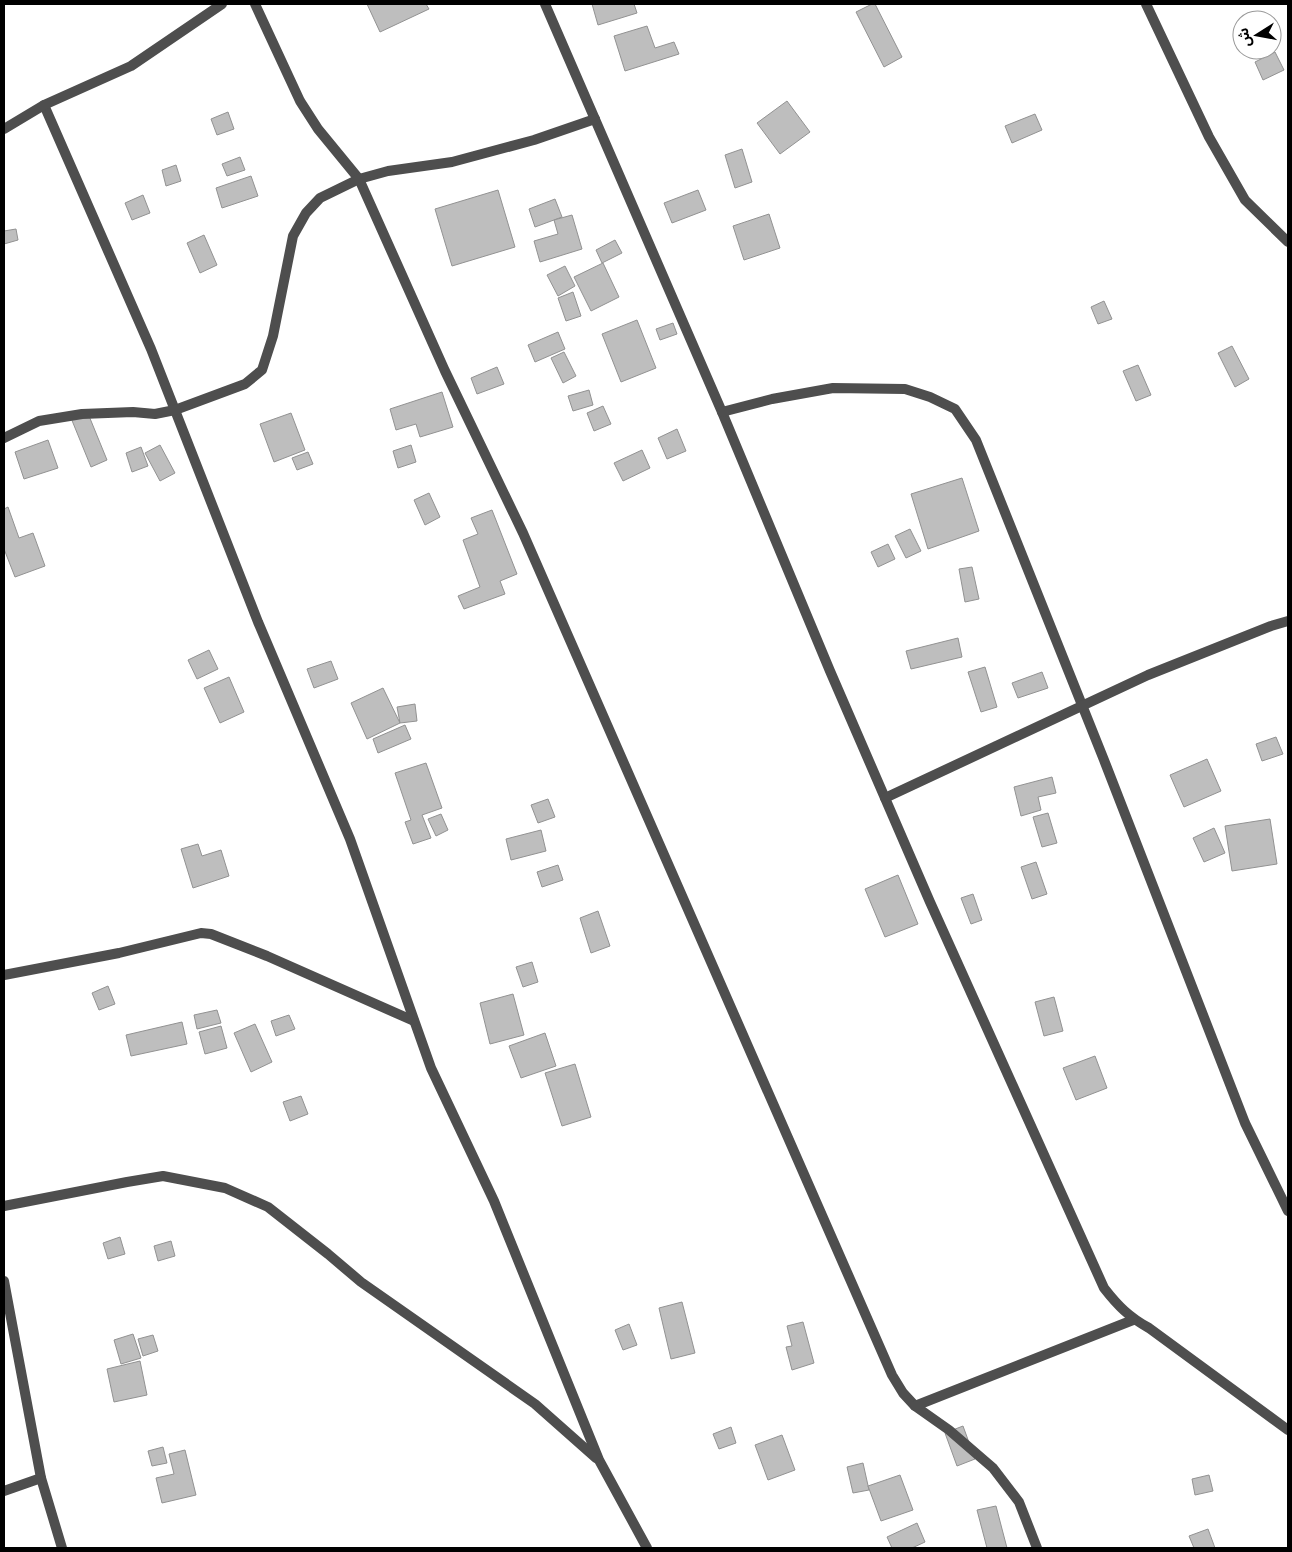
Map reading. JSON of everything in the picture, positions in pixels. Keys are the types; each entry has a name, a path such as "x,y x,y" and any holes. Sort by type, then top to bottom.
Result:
{"street":[{"path":"4,129 44,105 131,66 222,4"},
{"path":"255,4 305,108 318,129 359,179 445,371 522,533 892,1375 903,1393 915,1406 949,1430 993,1468 1019,1502 1037,1548"},
{"path":"545,4 722,412 930,902 1104,1288 1119,1307 1133,1320 1150,1328 1288,1430"},
{"path":"1146,4 1209,137 1246,200 1288,242"},
{"path":"44,105 151,349 258,622 350,839 431,1068 494,1201 599,1460 647,1548"},
{"path":"4,438 39,421 82,414 133,412 155,414 175,410 245,384 262,370 273,336 294,236 306,213 320,198 359,179 388,170 452,162 534,140 595,119"},
{"path":"722,412 772,399 833,388 905,389 930,396 955,409 976,440 1245,1123 1288,1211"},
{"path":"885,798 1148,675 1288,621"},
{"path":"4,975 119,953 201,933 211,934 267,956 414,1021"},
{"path":"4,1206 164,1176 225,1188 268,1207 361,1282 535,1404 599,1460"},
{"path":"4,1281 41,1478 62,1548"},
{"path":"915,1406 1133,1320"},
{"path":"4,1492 41,1478"}],"building":[{"path":"367,4 426,4 429,9 380,32"},
{"path":"592,4 634,4 637,13 598,25"},
{"path":"875,4 902,57 884,67 856,12"},
{"path":"647,26 655,48 674,42 679,54 625,71 614,36"},
{"path":"1259,60 1279,60 1284,70 1263,80 1255,62"},
{"path":"787,101 810,132 780,154 757,123"},
{"path":"228,112 234,129 217,135 211,119"},
{"path":"1035,114 1042,130 1012,143 1005,126"},
{"path":"742,149 752,182 735,188 725,155"},
{"path":"240,157 245,170 227,176 222,164"},
{"path":"176,165 181,181 166,186 162,170"},
{"path":"251,176 258,196 222,208 216,188"},
{"path":"498,190 515,247 452,266 435,209"},
{"path":"698,190 706,210 672,223 664,203"},
{"path":"143,195 150,213 132,220 125,203"},
{"path":"555,199 562,217 535,227 529,209"},
{"path":"769,214 780,248 744,260 733,226"},
{"path":"572,215 582,249 540,262 534,241 558,234 554,220"},
{"path":"16,229 18,240 4,244 4,231"},
{"path":"204,235 217,265 200,273 187,243"},
{"path":"615,240 622,253 602,263 596,250"},
{"path":"603,263 619,297 591,311 574,277"},
{"path":"565,266 575,286 558,296 547,275"},
{"path":"573,292 581,316 566,321 558,298"},
{"path":"1104,301 1112,319 1098,324 1091,307"},
{"path":"637,320 656,368 621,382 602,334"},
{"path":"673,323 677,334 660,340 656,329"},
{"path":"558,332 565,349 535,362 528,345"},
{"path":"1232,346 1249,379 1235,387 1218,353"},
{"path":"564,352 576,376 563,383 551,358"},
{"path":"1138,365 1151,395 1136,401 1123,371"},
{"path":"497,367 504,384 477,394 471,378"},
{"path":"589,390 593,405 573,411 568,396"},
{"path":"442,392 453,427 420,437 416,424 396,430 390,409"},
{"path":"603,406 611,424 594,431 587,413"},
{"path":"87,411 107,460 91,467 71,418"},
{"path":"291,413 305,450 274,462 260,424"},
{"path":"677,429 686,451 667,459 658,438"},
{"path":"48,440 58,468 24,479 15,452"},
{"path":"160,445 175,473 160,481 145,453"},
{"path":"411,445 416,462 398,468 393,451"},
{"path":"141,447 148,466 132,472 126,453"},
{"path":"642,450 650,468 623,481 614,463"},
{"path":"308,452 313,464 297,470 292,458"},
{"path":"962,478 979,531 928,549 911,494"},
{"path":"429,493 440,517 425,525 414,500"},
{"path":"8,507 19,538 33,533 45,566 15,577 4,549 4,509"},
{"path":"492,510 517,574 500,581 505,594 464,609 458,596 480,587 463,540 478,534 471,518"},
{"path":"910,529 921,551 906,558 895,536"},
{"path":"888,544 895,559 878,567 871,552"},
{"path":"972,567 979,599 965,602 959,569"},
{"path":"958,638 962,657 911,669 906,651"},
{"path":"209,650 218,669 197,679 188,660"},
{"path":"331,661 338,679 314,688 307,669"},
{"path":"985,667 997,707 981,712 968,672"},
{"path":"1042,672 1048,688 1018,698 1012,683"},
{"path":"229,677 244,712 220,723 204,688"},
{"path":"383,688 400,723 367,739 351,703"},
{"path":"415,704 417,721 400,723 397,707"},
{"path":"405,725 411,739 378,753 373,739"},
{"path":"1276,737 1283,754 1262,761 1256,744"},
{"path":"1207,759 1221,791 1184,807 1170,775"},
{"path":"426,763 442,808 422,815 431,838 413,844 405,822 411,820 395,773"},
{"path":"1052,777 1056,793 1038,797 1041,810 1021,816 1014,787"},
{"path":"548,799 555,817 538,823 531,805"},
{"path":"1048,813 1057,843 1042,847 1033,817"},
{"path":"441,814 448,830 436,836 428,819"},
{"path":"1270,819 1277,864 1232,871 1225,826"},
{"path":"1214,828 1225,853 1204,862 1193,838"},
{"path":"541,830 546,851 511,860 506,839"},
{"path":"198,844 202,856 221,850 229,876 193,888 181,849"},
{"path":"1036,862 1047,894 1032,899 1021,867"},
{"path":"558,865 563,880 542,887 537,872"},
{"path":"898,875 918,924 885,937 865,889"},
{"path":"973,894 982,920 971,924 961,898"},
{"path":"598,911 610,946 591,953 580,918"},
{"path":"532,962 538,982 523,987 516,967"},
{"path":"108,986 115,1004 99,1010 92,993"},
{"path":"513,994 524,1035 490,1044 480,1003"},
{"path":"1054,997 1063,1031 1044,1036 1035,1002"},
{"path":"217,1010 221,1023 197,1029 194,1015"},
{"path":"289,1015 295,1029 276,1036 271,1021"},
{"path":"182,1022 187,1044 131,1056 126,1035"},
{"path":"255,1024 272,1062 251,1072 234,1033"},
{"path":"221,1026 227,1048 205,1054 199,1032"},
{"path":"545,1033 556,1066 521,1078 509,1046"},
{"path":"1095,1056 1107,1088 1076,1100 1063,1068"},
{"path":"575,1064 591,1117 562,1126 545,1073"},
{"path":"301,1096 308,1114 290,1121 283,1102"},
{"path":"120,1237 125,1254 108,1259 103,1243"},
{"path":"171,1241 175,1256 158,1261 154,1246"},
{"path":"682,1302 695,1353 671,1359 659,1308"},
{"path":"803,1322 814,1363 792,1370 786,1347 792,1346 787,1326"},
{"path":"629,1324 637,1345 623,1350 615,1330"},
{"path":"133,1334 141,1358 121,1364 114,1340"},
{"path":"153,1335 158,1351 143,1356 138,1339"},
{"path":"140,1361 147,1395 114,1402 107,1369"},
{"path":"963,1426 975,1459 957,1466 945,1433"},
{"path":"731,1427 736,1443 719,1449 713,1434"},
{"path":"782,1435 795,1470 768,1480 755,1445"},
{"path":"163,1447 167,1463 152,1466 148,1451"},
{"path":"185,1450 196,1495 162,1503 156,1478 174,1474 169,1454"},
{"path":"863,1463 869,1490 853,1493 847,1467"},
{"path":"900,1475 913,1510 881,1521 868,1486"},
{"path":"1209,1475 1213,1491 1195,1495 1192,1479"},
{"path":"996,1506 1007,1548 987,1548 977,1510"},
{"path":"917,1523 925,1542 912,1548 892,1548 887,1537"},
{"path":"1208,1529 1215,1548 1194,1548 1189,1536"}]}
